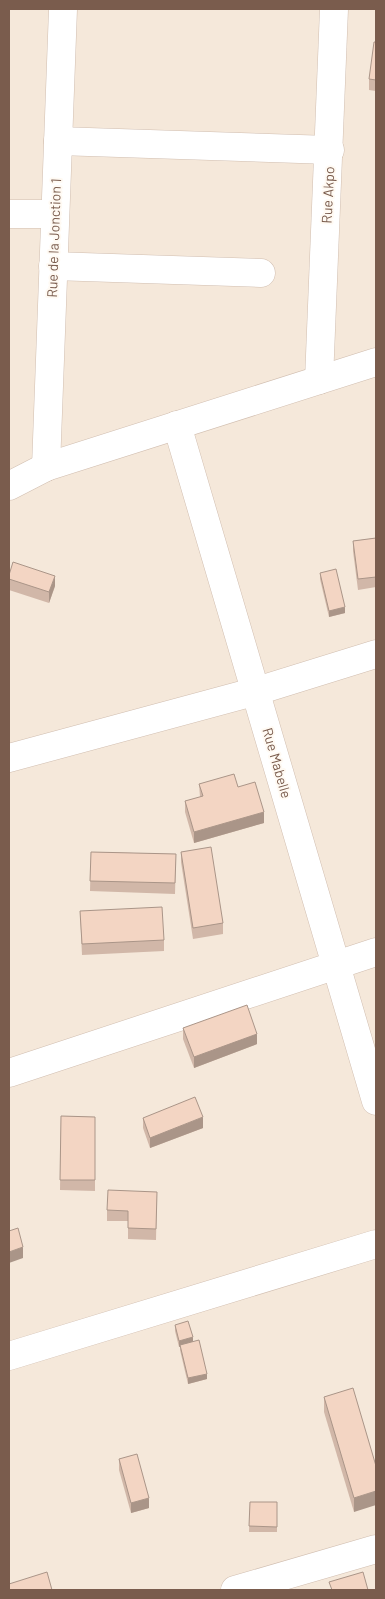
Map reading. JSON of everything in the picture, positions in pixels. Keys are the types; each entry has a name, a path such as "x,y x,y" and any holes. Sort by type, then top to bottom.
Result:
{"street":[{"name":"Rue de la Jonction 1","path":"46,467 63,9"},
{"name":"Rue Akpo","path":"319,380 330,150 334,9"},
{"path":"58,141 330,150"},
{"path":"9,214 56,214"},
{"path":"53,266 261,273"},
{"path":"9,486 46,467 376,362"},
{"name":"Rue Mabelle","path":"177,425 257,691 376,1102"},
{"path":"9,758 257,691 376,654"},
{"path":"9,1073 376,952"},
{"path":"9,1356 376,1244"},
{"path":"235,1590 376,1549"}],"shaded area":[{"path":"9,9 376,9 376,1590 9,1590"}],"building":[{"path":"374,42 376,42 376,80 369,79"},
{"path":"376,538 376,577 358,579 353,541"},
{"path":"13,562 55,576 49,592 9,579"},
{"path":"336,569 345,607 329,611 320,573"},
{"path":"234,774 238,787 255,782 264,812 194,832 185,801 203,796 199,784"},
{"path":"211,847 223,923 193,928 181,852"},
{"path":"91,852 176,854 175,883 90,881"},
{"path":"162,907 164,940 82,944 80,911"},
{"path":"247,1005 257,1034 194,1057 183,1028"},
{"path":"195,1097 203,1117 150,1138 143,1118"},
{"path":"61,1116 95,1117 95,1180 60,1180"},
{"path":"108,1190 157,1192 156,1229 128,1228 128,1211 107,1210"},
{"path":"18,1228 23,1247 9,1252 9,1231"},
{"path":"188,1321 193,1337 179,1341 175,1325"},
{"path":"199,1340 207,1374 188,1378 180,1345"},
{"path":"353,1388 376,1466 376,1491 354,1498 324,1397"},
{"path":"137,1454 149,1498 131,1503 119,1459"},
{"path":"250,1502 277,1502 277,1527 249,1526"},
{"path":"47,1572 52,1590 9,1590 9,1584"},
{"path":"363,1572 368,1590 332,1590 329,1582"}]}
